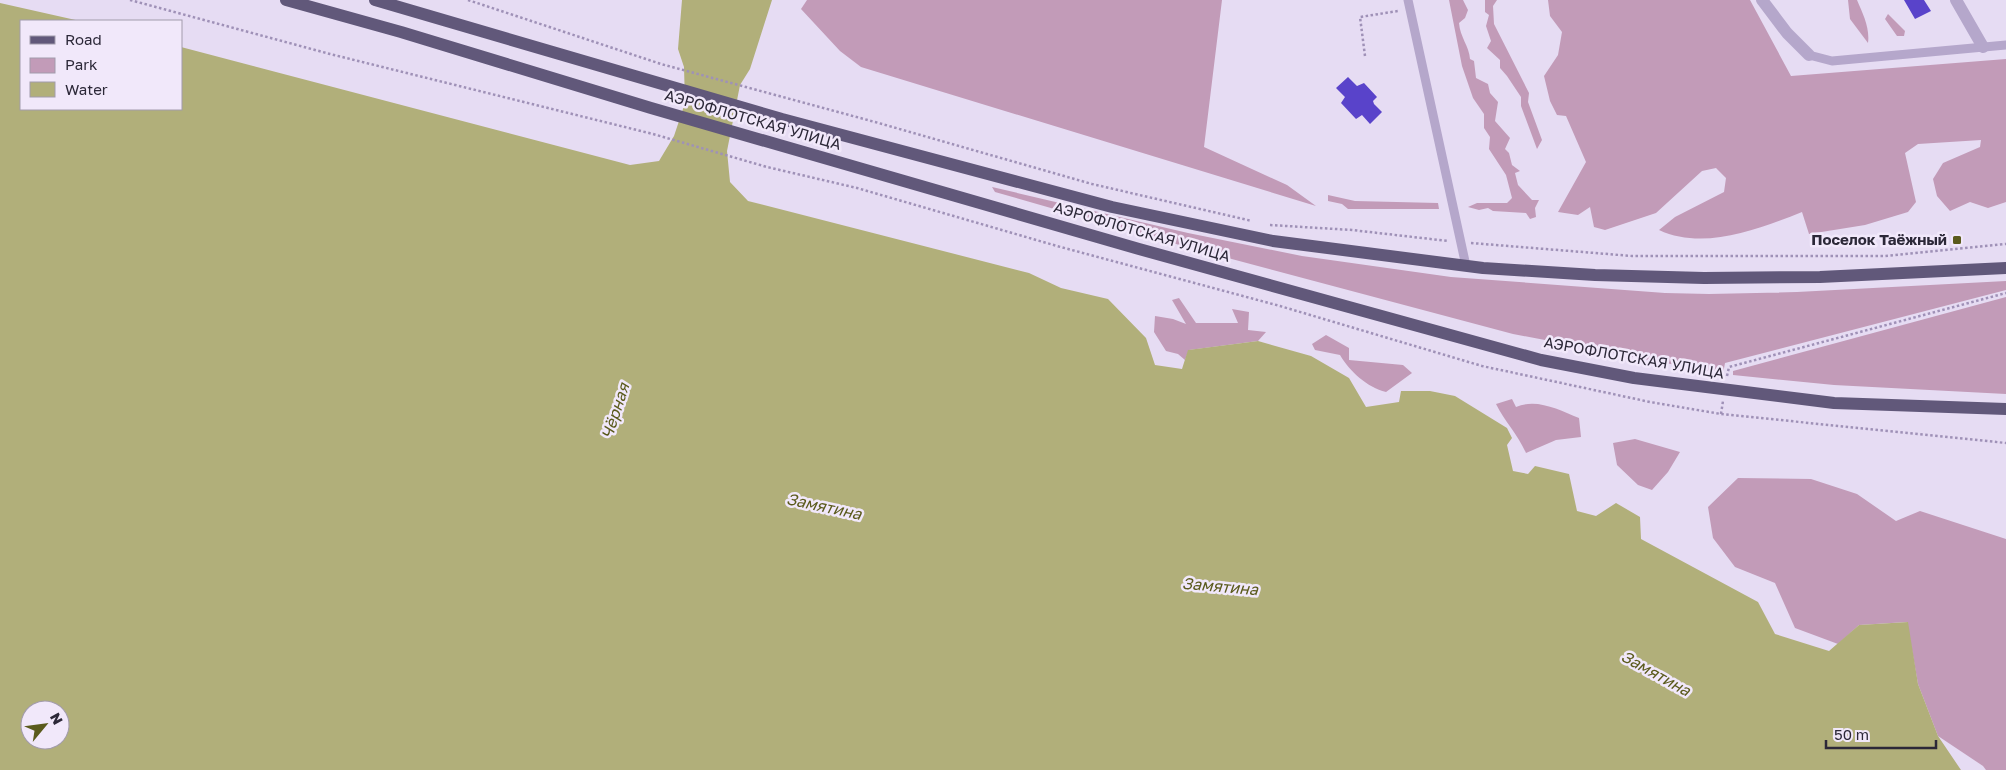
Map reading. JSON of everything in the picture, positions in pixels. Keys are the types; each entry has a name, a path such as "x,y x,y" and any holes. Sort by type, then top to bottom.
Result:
{"main road":[{"name":"АЭРОФЛОТСКАЯ УЛИЦА","path":"286,0 402,32 651,108 1139,249 1532,358 1634,378 1834,403 2006,409"},
{"name":"АЭРОФЛОТСКАЯ УЛИЦА","path":"375,0 782,119 1131,211 1273,241 1466,266 1595,275 1704,278 1876,275 2006,268"}],"street":[{"path":"1762,0 1787,33 1809,55"},
{"path":"1956,0 1983,47"}],"lane":[{"path":"1409,4 1466,266"},
{"path":"1809,55 1832,61 2006,45"}],"path":[{"path":"130,0 330,54 653,134 768,167"},
{"path":"468,0 661,64 776,97 875,122 1092,184 1270,226 1352,230 1461,242 1632,256 1885,256 2006,244"},
{"path":"1365,56 1360,17 1409,4"},
{"path":"1722,414 1724,390 1729,367 2006,293"}],"green space":[{"path":"807,0 1222,0 1204,147 1287,185 1316,206 861,67 840,51 801,9"},
{"path":"1449,0 1463,0 1468,10 1465,18 1459,23 1461,33 1470,59 1474,61 1476,78 1488,84 1490,93 1498,102 1495,121 1510,138 1505,149 1509,153 1512,165 1520,171 1515,173 1518,185 1532,200 1539,200 1535,208 1536,217 1530,219 1526,213 1493,211 1488,208 1479,210 1468,207 1477,203 1507,203 1512,198 1506,175 1489,149 1490,137 1484,128 1484,114 1473,98 1462,66"},
{"path":"1485,0 1497,0 1493,6 1494,24 1529,93 1528,102 1542,140 1537,149 1521,106 1521,97 1500,68 1500,60 1487,48 1491,41 1486,26 1489,15 1485,12"},
{"path":"1548,0 1750,0 1791,76 2006,59 2006,202 1988,208 1970,202 1950,211 1937,196 1933,179 1943,163 1980,147 1981,140 1918,144 1905,153 1916,202 1908,212 1865,225 1809,234 1802,212 1750,231 1713,238 1676,236 1659,230 1675,217 1724,192 1726,178 1716,168 1702,171 1656,213 1605,230 1594,227 1590,207 1578,215 1558,212 1586,162 1566,116 1557,115 1550,101 1544,76 1558,55 1562,32 1550,16"},
{"path":"1848,0 1857,0 1867,26 1868,43 1850,19"},
{"path":"1888,14 1905,31 1904,36 1897,36 1885,19"},
{"path":"992,187 1188,233 1302,256 1451,277 1665,293 1797,292 2006,281 2006,290 1725,363 1723,374 1513,334 1183,246 995,192"},
{"path":"1328,195 1355,201 1438,203 1439,209 1348,209 1342,204 1328,201"},
{"path":"2006,297 2006,394 1834,385 1733,375 1733,371"},
{"path":"1179,298 1196,323 1238,323 1232,309 1249,312 1248,330 1266,332 1258,341 1189,350 1185,360 1178,354 1166,351 1154,332 1155,316 1173,319 1186,324 1172,300"},
{"path":"1326,335 1349,348 1349,360 1403,365 1412,373 1386,392 1372,387 1349,367 1340,355 1315,350 1312,344"},
{"path":"1512,399 1516,407 1540,404 1579,418 1581,437 1556,440 1526,453 1496,404"},
{"path":"1635,439 1680,452 1668,472 1652,490 1638,485 1617,465 1613,443"},
{"path":"1738,478 1811,479 1857,494 1896,521 1920,511 2006,539 2006,770 1986,770 1983,766 1938,736 1918,684 1907,622 1859,625 1838,644 1795,628 1775,583 1735,567 1713,538 1708,507"}],"water":[{"path":"682,0 772,0 750,69 740,85 727,151 730,182 748,201 1029,273 1061,288 1108,299 1146,338 1155,365 1182,369 1188,350 1258,341 1311,356 1349,378 1366,407 1399,402 1401,391 1430,391 1455,396 1507,428 1512,438 1507,445 1513,471 1528,474 1535,466 1569,474 1577,511 1596,516 1616,503 1640,517 1641,539 1758,602 1775,634 1829,651 1859,625 1908,622 1918,684 1938,736 1961,770 0,770 0,3 76,20 20,20 20,110 182,110 182,47 630,165 659,161 674,136 685,103 684,67 678,49"}],"building":[{"path":"1904,0 1924,0 1931,11 1915,19"},
{"path":"1348,77 1357,86 1364,83 1377,97 1373,101 1374,104 1382,112 1370,124 1362,115 1356,119 1341,103 1345,97 1336,88"}],"place":[{"name":"Поселок Таёжный","path":"1957,240"}],"water label":[{"name":"Чёрная","path":"615,411"},
{"name":"Замятина","path":"824,506"},
{"name":"Замятина","path":"1220,586"},
{"name":"Замятина","path":"1656,673"}]}
